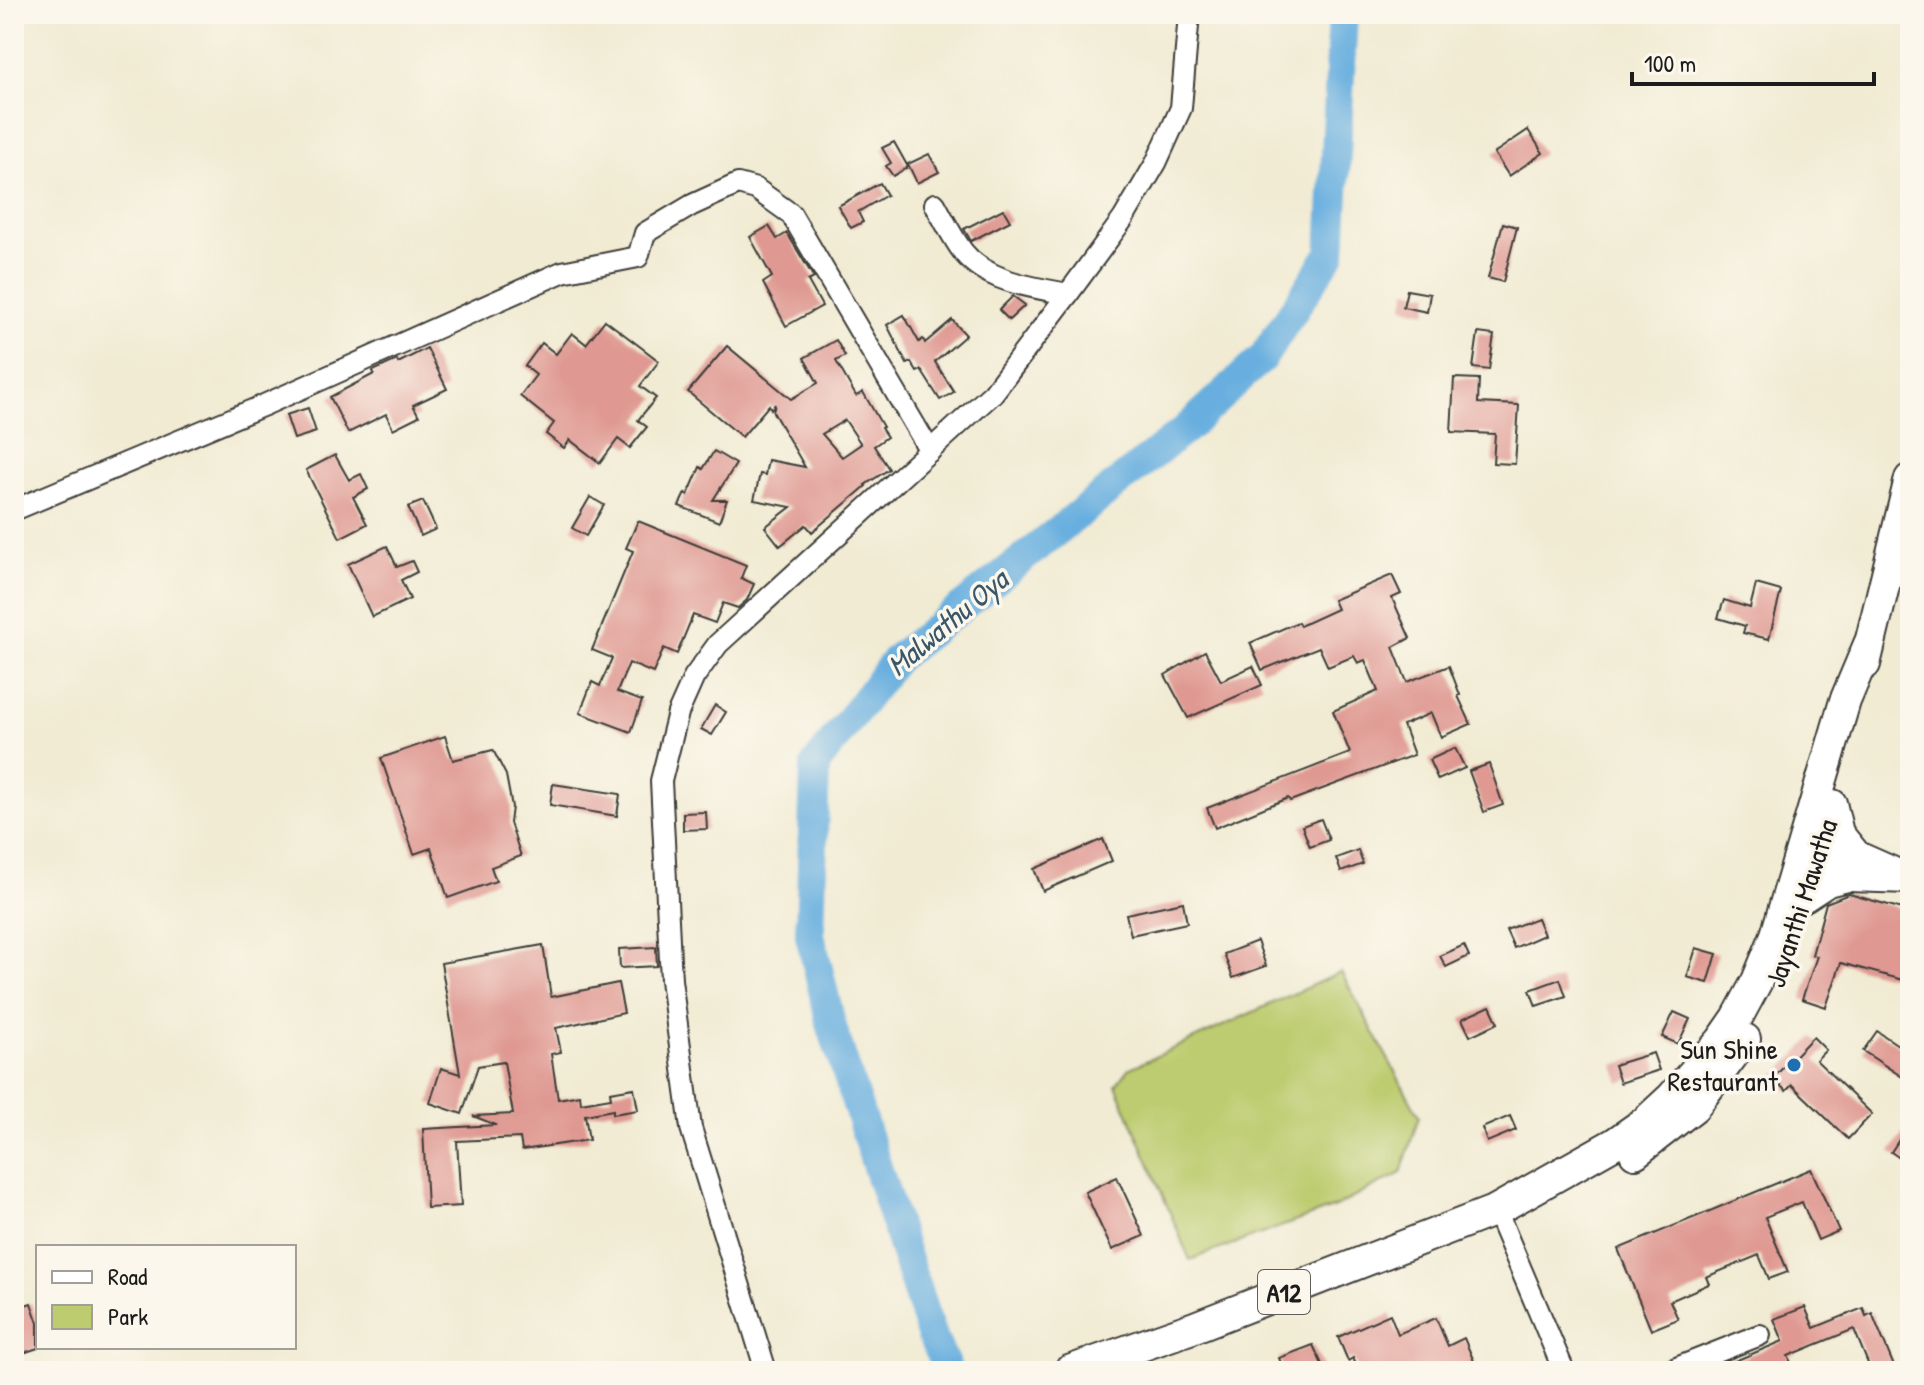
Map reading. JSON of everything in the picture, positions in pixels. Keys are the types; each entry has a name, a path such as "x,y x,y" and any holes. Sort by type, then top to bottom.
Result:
{"highway":[{"name":"Jayanthi Mawatha","path":"1080,1369 1496,1210 1615,1143 1645,1122 1695,1072 1737,1018 1757,981 1810,849 1833,803 1909,486"},
{"name":"Jayanthi Mawatha","path":"1496,1210 1546,1201 1586,1182 1650,1144 1694,1107 1735,1055 1772,993 1789,953 1805,898 1810,849 1845,701 1869,644"}],"main road":[{"path":"1833,803 1852,866"},
{"path":"1810,849 1852,866 1910,879"},
{"path":"1805,898 1852,866"}],"street":[{"path":"766,1371 691,1128 671,980 661,781 678,713 694,677 718,644 993,393 1123,219 1156,163 1181,108 1189,14"},
{"path":"14,510 262,406 562,272 638,257 645,233 692,205 738,184 756,189 791,214 930,451"},
{"path":"935,204 964,252 981,269 1023,286 1068,294"},
{"path":"1496,1210 1564,1371"},
{"path":"1669,1371 1701,1365 1760,1335"}],"green space":[{"path":"1341,972 1419,1116 1401,1173 1335,1207 1190,1260 1116,1085 1128,1069"}],"building":[{"path":"1528,130 1543,153 1509,176 1494,153"},
{"path":"894,142 908,167 893,176 886,166 891,163 882,148"},
{"path":"929,154 939,172 917,183 908,164"},
{"path":"880,183 887,195 858,212 863,222 851,228 838,206"},
{"path":"1003,209 1010,221 971,241 964,229"},
{"path":"1503,223 1517,227 1503,282 1488,278"},
{"path":"769,226 777,239 787,233 814,278 808,281 822,306 786,326 763,283 772,277 750,237"},
{"path":"1407,290 1430,294 1427,312 1403,307"},
{"path":"1013,296 1025,305 1009,320 999,310"},
{"path":"904,315 919,342 923,339 925,343 952,320 966,335 935,362 954,392 940,400 921,370 917,372 911,362 907,364 887,325"},
{"path":"605,320 659,361 640,386 656,398 638,420 647,427 630,448 618,439 600,463 570,440 564,448 546,434 554,423 520,396 536,375 525,366 542,343 556,354 572,333 586,344"},
{"path":"1478,333 1494,335 1489,370 1473,368"},
{"path":"836,340 845,356 836,361 856,396 863,392 883,427 887,437 874,446 889,469 865,485 812,532 806,525 780,546 765,527 791,507 754,500 760,474 765,475 768,460 805,467 773,412 775,404 771,409 769,405 742,437 688,392 727,346 791,399 818,383 804,358","holes":["845,420 861,444 842,457 822,434"]},
{"path":"427,348 447,389 413,405 419,416 393,429 386,414 348,433 330,397 374,374 373,371 397,360 398,363"},
{"path":"1454,378 1479,379 1478,403 1519,405 1515,464 1493,463 1495,434 1451,432"},
{"path":"308,408 316,432 294,439 286,415"},
{"path":"714,451 736,464 713,500 727,500 719,522 679,506 685,493 688,495 700,467 703,469"},
{"path":"335,455 349,480 361,474 368,489 353,497 367,524 340,538 306,470"},
{"path":"590,497 604,505 586,536 572,528"},
{"path":"423,501 436,529 421,536 408,507"},
{"path":"638,521 746,565 741,578 754,584 747,600 738,608 723,603 715,623 693,615 677,654 664,648 653,673 629,663 617,692 642,701 631,732 580,713 592,682 600,686 612,658 592,650 633,551 626,548"},
{"path":"387,546 397,567 412,561 417,572 401,580 410,599 372,617 348,564"},
{"path":"1392,575 1401,594 1392,598 1410,638 1393,647 1407,682 1449,666 1471,724 1441,737 1431,713 1403,725 1414,755 1290,801 1288,798 1215,828 1207,808 1350,753 1333,711 1378,691 1365,660 1358,663 1354,656 1328,667 1319,647 1262,670 1250,643 1337,609 1333,600"},
{"path":"1756,584 1781,591 1769,639 1743,633 1745,626 1718,618 1724,600 1750,608"},
{"path":"1205,651 1221,681 1253,666 1262,685 1188,718 1165,675"},
{"path":"715,705 726,712 712,735 701,729"},
{"path":"445,736 453,760 493,750 506,775 512,807 510,823 521,856 491,867 496,881 448,898 431,848 414,854 381,758"},
{"path":"1455,748 1465,768 1438,780 1429,760"},
{"path":"1489,764 1503,805 1484,812 1469,771"},
{"path":"553,784 620,794 617,816 550,805"},
{"path":"706,812 707,829 683,830 683,813"},
{"path":"1321,819 1329,840 1310,847 1302,826"},
{"path":"1103,839 1112,861 1043,891 1034,869"},
{"path":"1358,850 1363,864 1341,872 1336,858"},
{"path":"1849,894 1910,911 1910,982 1841,963 1826,1007 1802,999 1817,956 1812,955 1826,903"},
{"path":"1183,902 1187,923 1131,935 1126,914"},
{"path":"1537,918 1544,935 1514,948 1506,930"},
{"path":"1257,941 1266,966 1233,978 1224,954"},
{"path":"543,945 551,997 618,983 624,1013 556,1028 561,1052 551,1054 558,1099 580,1095 581,1103 611,1098 610,1092 634,1088 638,1110 585,1115 589,1140 522,1150 520,1138 457,1141 461,1206 427,1208 423,1129 496,1125 473,1116 513,1114 504,1062 478,1066 462,1114 430,1103 441,1068 460,1074 441,963"},
{"path":"1464,945 1469,956 1446,967 1440,956"},
{"path":"656,947 657,966 620,968 619,949"},
{"path":"1696,948 1717,954 1708,983 1687,977"},
{"path":"1560,979 1566,996 1536,1006 1530,990"},
{"path":"1490,1006 1498,1023 1470,1036 1462,1019"},
{"path":"1674,1012 1690,1019 1678,1044 1662,1037"},
{"path":"1877,1031 1910,1053 1910,1069 1904,1078 1863,1051"},
{"path":"1813,1037 1826,1050 1816,1060 1872,1114 1848,1139 1792,1085 1786,1091 1773,1078"},
{"path":"1653,1053 1659,1070 1620,1083 1614,1065"},
{"path":"1510,1116 1516,1130 1487,1142 1482,1128"},
{"path":"1910,1123 1910,1165 1891,1152"},
{"path":"1811,1169 1839,1231 1818,1240 1802,1202 1765,1217 1788,1272 1769,1279 1759,1255 1706,1277 1709,1284 1670,1301 1678,1319 1651,1330 1618,1249"},
{"path":"1117,1177 1144,1236 1112,1250 1085,1192"},
{"path":"31,1303 36,1317 36,1349 14,1356 14,1309"},
{"path":"1805,1307 1814,1328 1863,1308 1866,1316 1872,1313 1896,1371 1871,1371 1854,1329 1788,1356 1792,1365 1776,1371 1711,1371 1783,1341 1774,1319"},
{"path":"1390,1314 1398,1334 1436,1318 1448,1346 1464,1338 1476,1366 1465,1371 1359,1371 1353,1358 1348,1361 1338,1337"},
{"path":"1313,1345 1325,1371 1284,1371 1279,1358"}],"waterway":[{"name":"Malwathu Oya","path":"948,1371 931,1334 831,1024 810,935 815,765 896,659 1186,429 1263,357 1331,253 1343,14"}],"place":[{"name":"Sun Shine Restaurant","path":"1794,1065"}]}
